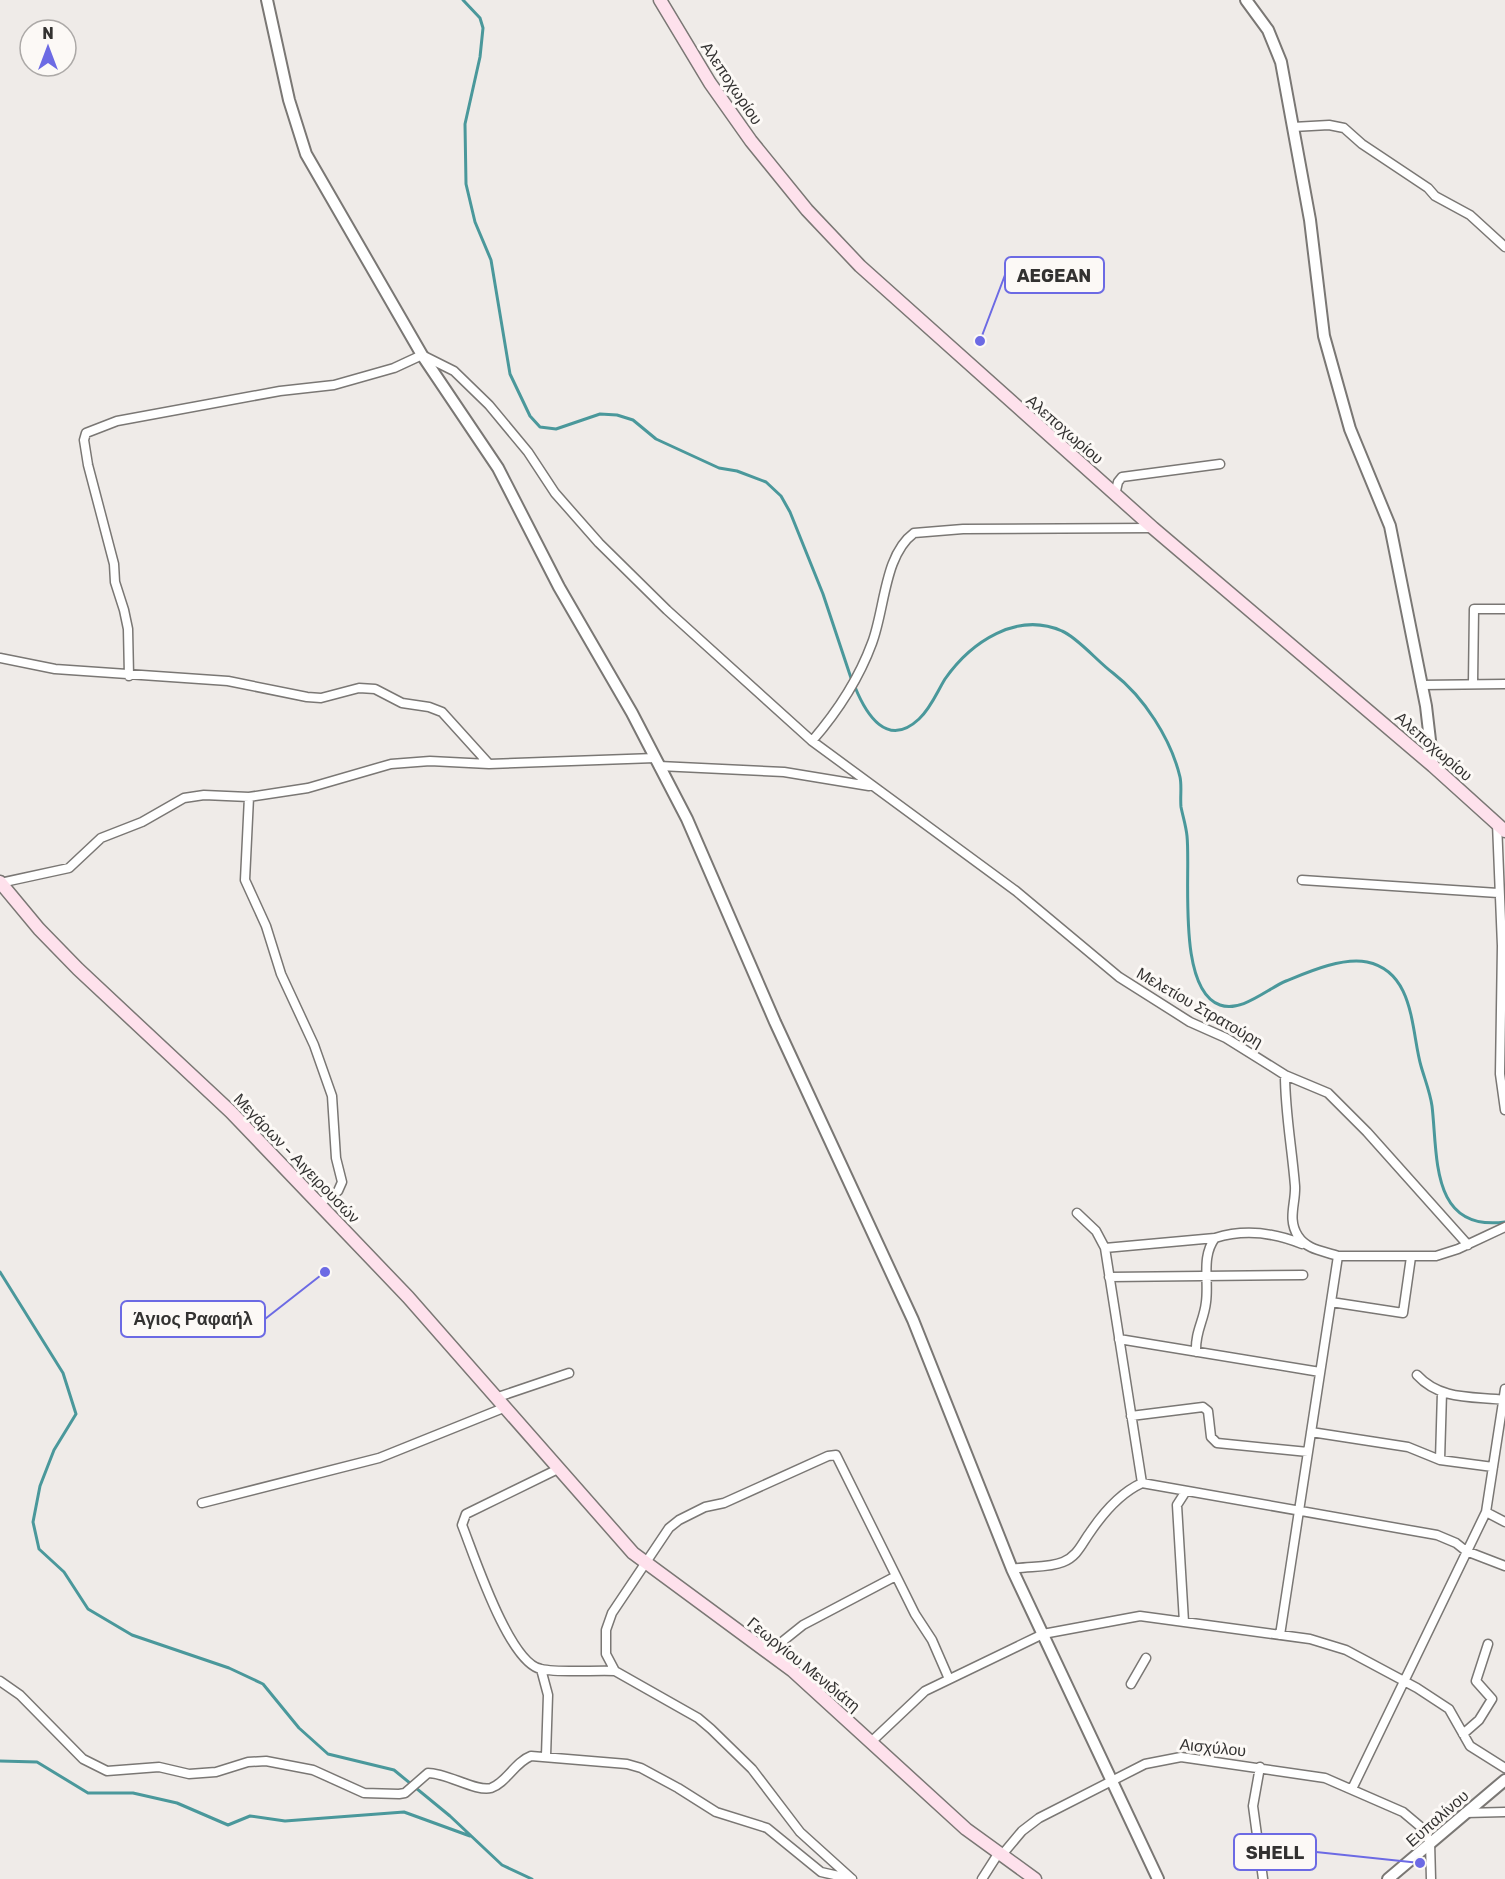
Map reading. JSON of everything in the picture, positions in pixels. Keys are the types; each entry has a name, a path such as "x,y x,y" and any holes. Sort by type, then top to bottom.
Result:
{"main road":[{"name":"Αλεποχωρίου","path":"660,0 710,83 751,141 807,210 895,298 1115,495 1433,766 1501,827"},
{"name":"Μεγάρων - Αιγειρουσών","path":"0,882 71,962 208,1089 318,1204 502,1402 558,1469"},
{"name":"Γεωργίου Μενιδιάτη","path":"558,1469 616,1536 690,1597 793,1671 950,1816 1035,1879"}],"street":[{"path":"267,0 292,110 306,154 422,356 498,468 559,587 599,652 687,819 775,1022 913,1320 1012,1569 1158,1879"},
{"path":"1246,0 1268,30 1280,55 1310,220 1319,308 1326,345 1350,429 1390,526 1430,727 1433,766"},
{"path":"1293,127 1329,125 1344,128 1362,144 1428,188 1435,196 1470,215 1505,247"},
{"path":"129,676 128,628 88,465 84,440 86,433 117,421 355,380 422,356"},
{"name":"Μελετίου Στρατούρη","path":"422,356 454,371 489,405 528,452 555,493 599,543 667,610 812,741 1016,891 1119,977 1190,1022 1226,1038 1285,1075 1318,1088 1334,1098 1468,1245"},
{"path":"1115,495 1118,482 1122,477 1220,464"},
{"path":"812,741 850,690 858,675 878,624 895,556 914,533 963,529 1153,528"},
{"path":"1473,684 1474,609 1505,609"},
{"path":"0,658 56,669 129,676 228,681 321,698 359,688 375,689 402,703 429,707 442,712 489,764"},
{"path":"1421,685 1505,684"},
{"path":"0,882 69,868 101,838 150,818 184,798 204,795 249,797 309,788 391,764 430,761 489,764 657,762 784,772 873,786"},
{"path":"249,797 245,880 266,926 280,974 314,1045 334,1105 336,1158 342,1182 338,1191 318,1204"},
{"path":"1501,827 1498,893 1502,946 1499,1056 1505,1110"},
{"path":"1302,880 1498,893"},
{"path":"1285,1075 1285,1110 1295,1187 1291,1218 1298,1236 1311,1247"},
{"path":"1077,1213 1096,1231 1105,1248 1142,1483"},
{"path":"1105,1248 1215,1238 1227,1234 1268,1234 1282,1235 1338,1256 1411,1257 1446,1254 1505,1227"},
{"path":"1196,1352 1196,1332 1207,1300 1207,1259 1215,1238"},
{"path":"1280,1635 1338,1256"},
{"path":"1331,1302 1403,1313 1411,1257"},
{"path":"1109,1277 1303,1275"},
{"path":"1119,1340 1320,1372"},
{"path":"202,1503 379,1458 569,1373"},
{"path":"1417,1375 1431,1388 1442,1392 1456,1396 1504,1400"},
{"path":"1352,1789 1486,1512 1505,1389"},
{"path":"1440,1460 1442,1392"},
{"path":"1131,1416 1203,1407 1208,1411 1211,1437 1217,1443 1308,1452"},
{"path":"1311,1432 1418,1450 1440,1460 1493,1467"},
{"path":"615,1671 606,1654 608,1621 661,1539 679,1520 705,1507 724,1503 832,1455 841,1461 896,1576 932,1640 949,1679"},
{"path":"558,1469 466,1514 462,1525 502,1625 524,1659 541,1670 615,1671 698,1718 752,1768 800,1832 852,1879"},
{"path":"1012,1569 1055,1564 1068,1560 1079,1550 1109,1508 1126,1491 1142,1483 1437,1535 1456,1543 1466,1551 1505,1565"},
{"path":"1184,1622 1177,1505 1186,1491"},
{"path":"1486,1512 1505,1522"},
{"path":"768,1653 803,1625 896,1576"},
{"path":"871,1742 912,1701 949,1679 1044,1634 1140,1616 1324,1642 1370,1662 1449,1709 1470,1746 1505,1768"},
{"path":"1463,1734 1479,1720 1491,1699 1476,1681 1488,1644"},
{"path":"1131,1684 1146,1658"},
{"path":"541,1670 548,1695 546,1756"},
{"path":"0,1681 20,1695 63,1743 83,1759 107,1771 159,1767 189,1774 216,1772 248,1762 266,1761 313,1770 364,1793 399,1794 405,1793 428,1773 442,1773 483,1788 494,1787 521,1760 531,1756 627,1764 641,1768 716,1812 767,1828 821,1872 852,1879"},
{"name":"Αισχύλου","path":"982,1879 1028,1824 1145,1764 1171,1757 1260,1767 1325,1778 1403,1812 1422,1828 1431,1842"},
{"path":"1260,1767 1253,1806 1263,1879"},
{"name":"Ευπαλίνου","path":"1388,1879 1505,1780"},
{"path":"1465,1813 1505,1812"},
{"path":"1431,1842 1431,1879"}],"waterway":[{"path":"463,0 480,18 483,28 480,57 465,124 466,184 475,222 491,260 510,374 530,416 540,427 556,429 600,414 617,415 633,420 656,439 719,468 737,471 766,482 781,496 790,512 823,594 852,681"},
{"path":"855,687 872,717 888,729 897,730 908,727 919,719 956,665 982,642 996,634 1028,625 1045,626 1068,634 1135,694 1155,720 1176,763 1181,780 1181,807 1187,836 1188,928 1191,954 1197,977 1206,995 1220,1005 1236,1006 1286,981 1336,963 1367,962 1383,968 1403,990 1408,1005 1431,1101 1438,1167 1443,1187 1451,1203 1463,1215 1481,1222 1505,1222"},
{"path":"0,1272 63,1373 76,1414 54,1450 40,1486 33,1522 39,1549 64,1572 88,1609 132,1635 229,1668 263,1684 299,1728 328,1754 394,1770 450,1816 502,1865 532,1879"},
{"path":"0,1761 37,1762 88,1793 133,1793 177,1803 228,1825 250,1816 285,1821 404,1812 470,1836"}],"place":[{"name":"AEGEAN","path":"980,341"},
{"name":"Άγιος Ραφαήλ","path":"325,1272"},
{"name":"SHELL","path":"1420,1863"}]}
